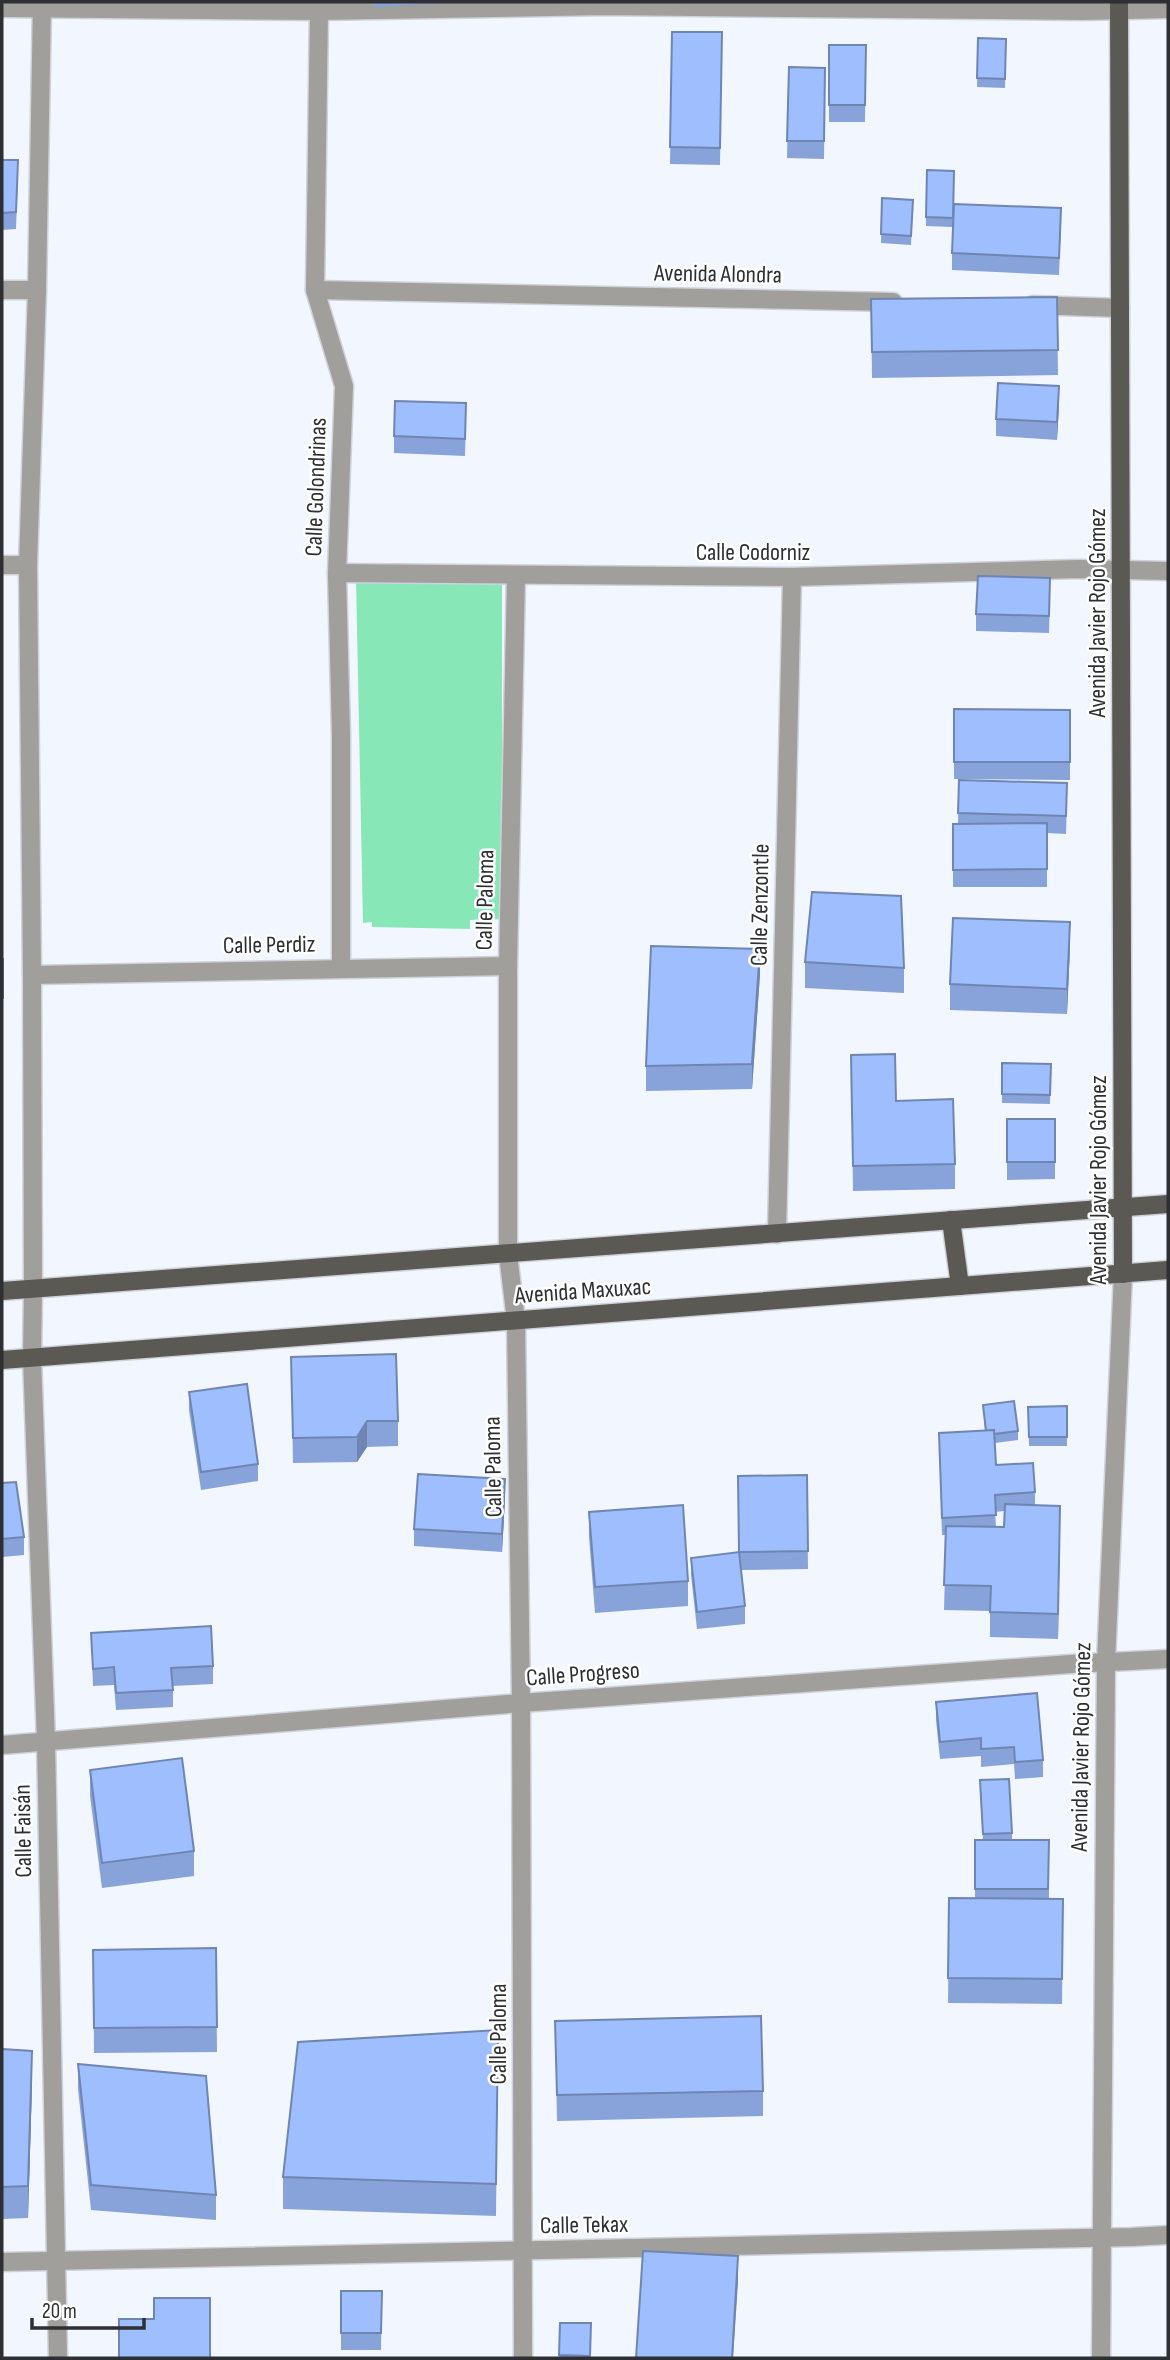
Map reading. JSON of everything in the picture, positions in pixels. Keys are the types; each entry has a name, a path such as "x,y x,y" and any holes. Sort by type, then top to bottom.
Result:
{"main road":[{"name":"Avenida Javier Rojo Gómez","path":"1119,6 1123,1274"},
{"name":"Avenida Maxuxac","path":"2,1291 1168,1204"},
{"path":"951,1220 960,1286"},
{"name":"Avenida Maxuxac","path":"2,1360 1168,1270"}],"street":[{"path":"2,8 42,5 319,11 604,4 860,4 1119,6 1168,9"},
{"name":"Calle Faisán","path":"42,5 37,290 28,565 32,1358 46,1741 58,2358"},
{"name":"Calle Golondrinas","path":"319,11 315,290 344,386 337,573 341,735 341,968"},
{"path":"2,290 37,290"},
{"name":"Avenida Alondra","path":"315,290 916,303"},
{"path":"1014,305 1120,308"},
{"path":"2,565 28,565"},
{"name":"Calle Codorniz","path":"337,573 792,577 1078,569 1168,571"},
{"name":"Calle Paloma","path":"516,576 508,966 508,1254 516,1321 521,1703 523,2358"},
{"name":"Calle Zenzontle","path":"778,1234 792,577"},
{"name":"Calle Perdiz","path":"32,975 508,966"},
{"name":"Avenida Javier Rojo Gómez","path":"1101,2358 1106,1662 1123,1274"},
{"name":"Calle Progreso","path":"2,1745 521,1703 1168,1659"},
{"name":"Calle Tekax","path":"2,2262 1168,2235"}],"green space":[{"path":"356,577 502,581 502,919 470,920 470,929 372,927 372,922 363,923"}],"building":[{"path":"672,32 722,32 720,148 670,147"},
{"path":"978,38 1006,39 1005,79 977,78"},
{"path":"829,45 866,45 865,105 829,105"},
{"path":"789,67 825,68 824,141 787,141"},
{"path":"2,160 18,160 16,212 2,213"},
{"path":"927,170 954,171 953,218 926,217"},
{"path":"882,198 913,200 911,236 881,234"},
{"path":"954,204 1061,208 1059,258 952,253"},
{"path":"1057,297 1058,350 872,352 871,299"},
{"path":"998,383 1059,386 1057,422 996,419"},
{"path":"395,401 466,403 465,439 394,436"},
{"path":"978,576 1050,578 1049,616 976,614"},
{"path":"954,709 1070,710 1070,762 954,762"},
{"path":"959,780 1067,783 1066,816 958,813"},
{"path":"1047,823 1047,869 953,870 953,824"},
{"path":"812,892 901,896 904,968 805,962"},
{"path":"953,918 1070,922 1067,989 950,984"},
{"path":"651,946 760,949 752,1064 646,1066"},
{"path":"3,959 3,998 2,998"},
{"path":"895,1054 896,1101 953,1099 955,1164 853,1166 851,1055"},
{"path":"1002,1063 1051,1064 1050,1095 1002,1094"},
{"path":"1007,1119 1055,1119 1055,1162 1007,1162"},
{"path":"396,1354 398,1421 367,1421 357,1437 293,1438 291,1357"},
{"path":"247,1384 258,1464 201,1472 189,1392"},
{"path":"1014,1401 1018,1431 994,1434 994,1430 986,1431 983,1405"},
{"path":"1067,1406 1067,1437 1029,1437 1028,1407"},
{"path":"994,1430 996,1465 1033,1463 1035,1492 995,1495 996,1515 942,1518 939,1433"},
{"path":"418,1474 505,1479 502,1534 414,1529"},
{"path":"807,1475 808,1551 739,1552 738,1476"},
{"path":"16,1482 24,1537 2,1539 2,1483"},
{"path":"1005,1504 1060,1506 1058,1614 990,1612 991,1586 944,1585 946,1526 1004,1527"},
{"path":"683,1505 688,1581 595,1587 589,1512"},
{"path":"739,1552 745,1606 697,1612 691,1558"},
{"path":"211,1626 213,1666 171,1668 173,1690 116,1693 114,1667 93,1669 91,1633"},
{"path":"1037,1693 1043,1760 1015,1762 1014,1747 981,1749 981,1738 940,1742 936,1702"},
{"path":"182,1758 194,1851 102,1863 90,1770"},
{"path":"1009,1779 1012,1833 983,1834 980,1780"},
{"path":"975,1840 1049,1840 1048,1889 975,1889"},
{"path":"949,1898 1063,1899 1062,1979 948,1978"},
{"path":"216,1948 217,2027 94,2028 93,1950"},
{"path":"761,2016 763,2091 557,2095 555,2021"},
{"path":"498,2030 496,2184 283,2177 298,2042"},
{"path":"2,2049 32,2051 28,2186 2,2187"},
{"path":"78,2064 206,2076 216,2195 91,2185"},
{"path":"643,2251 738,2256 732,2358 636,2358"},
{"path":"341,2291 382,2291 381,2333 341,2333"},
{"path":"154,2298 210,2298 210,2358 119,2358 119,2319 154,2319"},
{"path":"560,2323 591,2323 590,2356 559,2355"}]}
